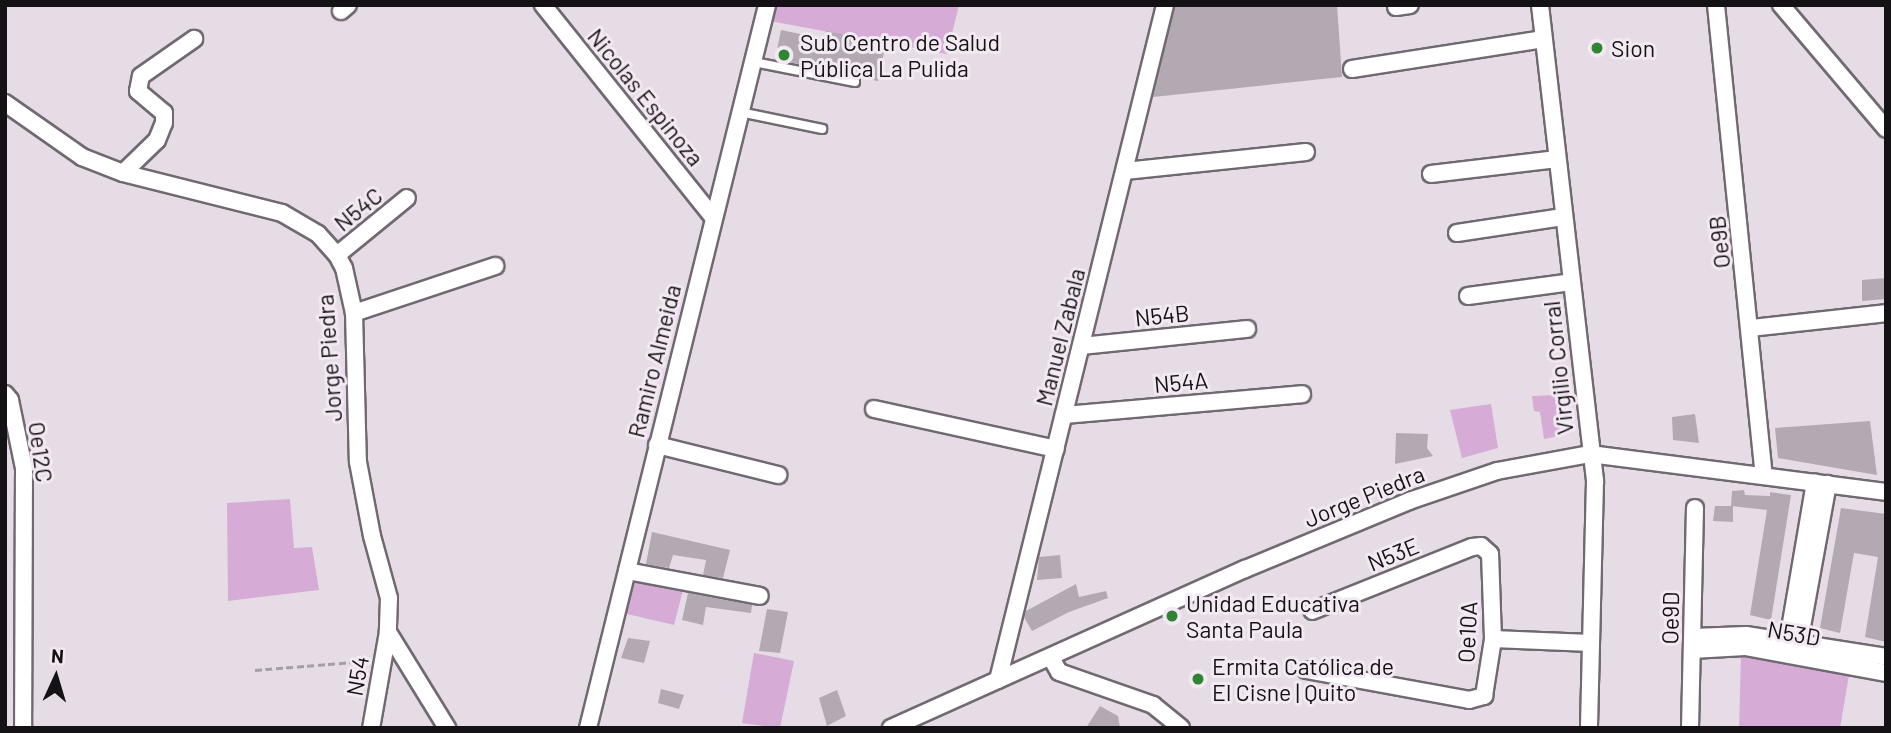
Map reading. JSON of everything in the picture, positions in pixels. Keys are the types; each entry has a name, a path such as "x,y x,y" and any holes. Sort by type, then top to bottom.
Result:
{"street":[{"name":"Nicolas Espinoza","path":"543,5 713,217"},
{"name":"Ramiro Almeida","path":"588,728 767,5"},
{"name":"Manuel Zabala","path":"998,680 1165,5"},
{"name":"Virgilio Corral","path":"1540,5 1595,481 1588,728"},
{"name":"Oe9B","path":"1716,5 1764,475"},
{"path":"1782,5 1886,129"},
{"path":"123,173 157,140 164,123 163,113 138,91 141,76 194,39"},
{"path":"1352,69 1545,39"},
{"name":"Jorge Piedra","path":"5,103 82,157 123,173 282,213 318,234 337,255 344,268 354,313 358,463 372,536 389,598 388,632"},
{"path":"1125,171 1306,152"},
{"path":"1431,174 1557,159"},
{"name":"N54C","path":"337,255 407,198"},
{"path":"1457,233 1563,217"},
{"path":"354,313 495,266"},
{"path":"1468,296 1571,282"},
{"path":"1751,328 1886,313"},
{"name":"N54B","path":"1082,346 1247,329"},
{"name":"Oe12C","path":"5,394 10,400 24,468 23,728"},
{"name":"N54A","path":"1064,415 1302,394"},
{"path":"874,409 1056,449"},
{"path":"657,445 778,475"},
{"name":"Jorge Piedra","path":"891,728 1245,569 1409,501 1497,471 1590,454 1886,492"},
{"path":"1792,649 1821,483"},
{"name":"Oe9D","path":"1690,728 1695,508"},
{"name":"N53E","path":"1312,611 1472,547 1481,546 1490,554"},
{"name":"Oe10A","path":"1306,670 1469,700 1484,696 1493,639 1490,554"},
{"path":"627,571 761,596"},
{"path":"388,632 447,728"},
{"name":"N54","path":"371,728 388,632"},
{"name":"N53D","path":"1693,643 1746,635 1886,673"},
{"path":"1493,639 1591,643"},
{"name":"N53D","path":"1792,649 1886,657"},
{"path":"1051,658 1059,672 1153,705 1181,728"}],"lane":[{"path":"754,62 855,82"},
{"path":"740,112 822,129"}],"path":[{"path":"255,670 382,659"}],"shaded area":[{"path":"774,5 959,5 947,54 770,21"},
{"path":"1556,395 1564,435 1544,439 1540,412 1534,411 1532,396"},
{"path":"1491,404 1498,448 1462,458 1450,410"},
{"path":"290,499 294,548 312,547 319,590 228,601 227,503"},
{"path":"632,576 683,590 674,625 623,613"},
{"path":"754,653 794,661 780,728 742,723"},
{"path":"1741,656 1849,675 1840,728 1739,728"}],"building":[{"path":"1175,5 1337,5 1342,77 1153,97"},
{"name":"Sub Centro de Salud Pública La Pulida","path":"781,30 824,39 826,31 886,43 878,81 775,59"},
{"path":"1886,278 1886,299 1862,301 1862,280"},
{"path":"1695,414 1699,443 1673,440 1672,417"},
{"path":"1870,421 1877,475 1778,458 1775,428"},
{"path":"1396,433 1428,434 1427,448 1433,456 1395,464"},
{"path":"1744,490 1745,495 1770,496 1770,492 1791,495 1771,620 1750,615 1767,510 1731,506 1732,491"},
{"path":"1715,506 1733,506 1733,522 1713,521"},
{"path":"1841,508 1886,514 1886,642 1865,637 1878,557 1854,553 1840,633 1820,628"},
{"path":"652,532 730,550 723,578 703,575 706,560 673,555 669,568 646,564"},
{"path":"1060,555 1062,578 1037,580 1039,557"},
{"path":"1076,584 1079,597 1106,591 1108,598 1069,612 1032,631 1024,617 1026,611"},
{"path":"688,593 752,605 751,613 706,607 703,625 682,620"},
{"path":"767,609 788,612 780,653 759,651"},
{"path":"628,638 650,641 644,663 621,658"},
{"path":"661,689 684,695 679,709 658,703"},
{"path":"837,690 846,716 827,726 819,698"},
{"path":"1100,706 1118,716 1120,728 1086,728"}],"place":[{"name":"Sion","path":"1597,48"},
{"name":"Sub Centro de Salud Pública La Pulida","path":"784,55"},
{"name":"Unidad Educativa Santa Paula","path":"1172,616"},
{"name":"Ermita Católica de El Cisne | Quito","path":"1198,679"}]}
